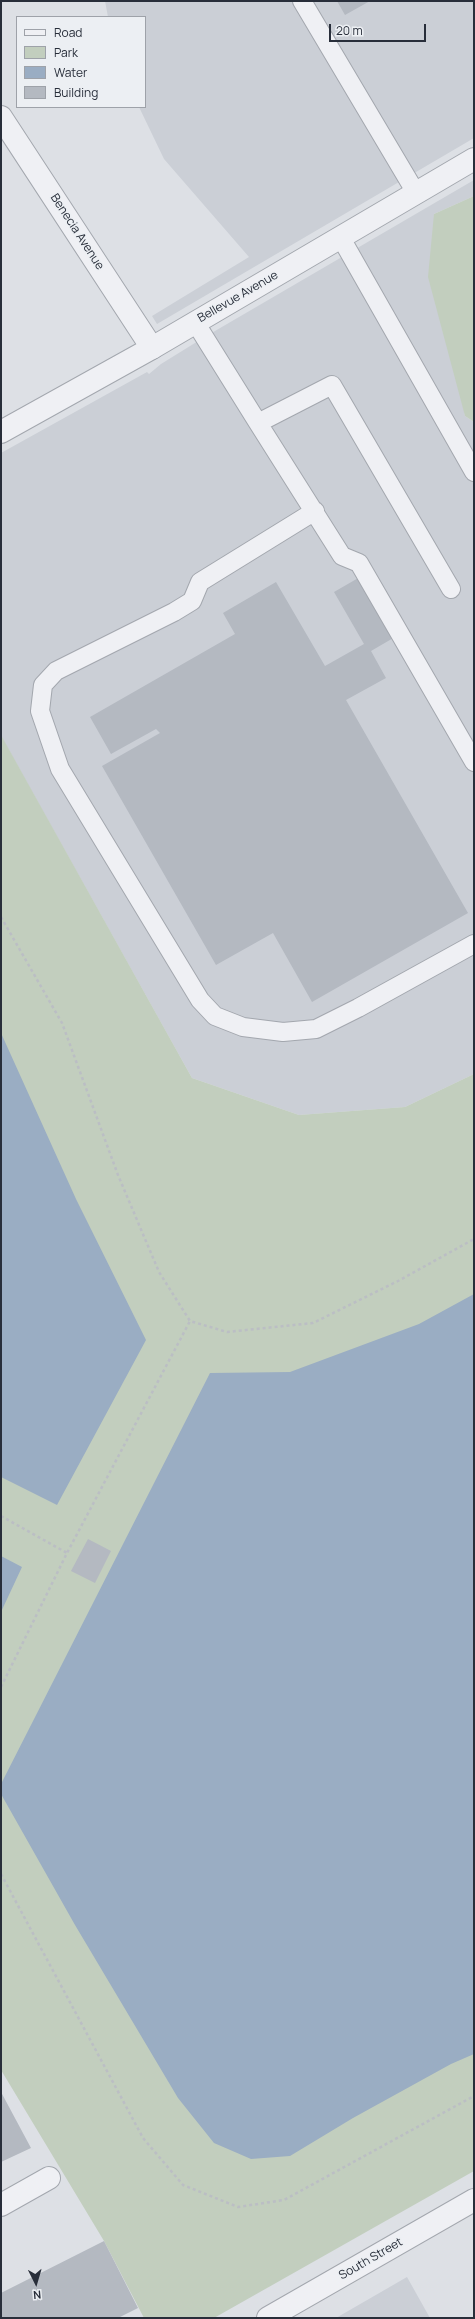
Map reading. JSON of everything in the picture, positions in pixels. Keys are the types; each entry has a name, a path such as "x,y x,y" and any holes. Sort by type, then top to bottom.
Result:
{"street":[{"name":"Benecia Avenue","path":"1,117 152,348"},
{"name":"Bellevue Avenue","path":"1,432 152,348 474,159"},
{"path":"1,2205 49,2178"},
{"name":"South Street","path":"268,2318 474,2200"}],"lane":[{"path":"302,1 416,193"},
{"path":"341,238 474,472"},
{"path":"195,322 342,556 359,563 474,762"},
{"path":"258,423 332,385 451,589"},
{"path":"315,511 200,582 192,601 186,605 56,671 43,685 40,711 60,769 200,1000 215,1016 243,1027 283,1032 316,1029 358,1008 474,944"}],"path":[{"path":"1,917 62,1023 118,1175 158,1272 190,1322 227,1332 313,1322 398,1281 474,1239"},
{"path":"1,1687 68,1553 190,1322"},
{"path":"1,1516 68,1553"},
{"path":"1,1874 143,2138 183,2185 238,2207 284,2200 474,2096"}],"shaded area":[{"path":"105,1 474,1 474,138 157,324 152,316 249,257 164,159 139,108 146,108 146,16 108,16"},
{"path":"474,180 474,196 434,214 465,416 474,422 474,1074 405,1107 299,1115 192,1078 1,736 1,453 147,372 149,374 161,364 203,338"},
{"path":"407,2277 430,2318 336,2318"}],"green space":[{"path":"474,196 474,422 465,416 428,277 434,214"},
{"path":"1,735 192,1078 299,1115 405,1107 474,1074 474,2171 214,2318 144,2318 104,2241 1,2070"}],"water":[{"path":"1,1033 76,1199 146,1340 57,1505 1,1477"},
{"path":"474,1294 474,2054 451,2064 353,2118 290,2156 251,2159 214,2143 178,2098 75,1925 1,1794 1,1784 210,1373 290,1372 419,1324"},
{"path":"1,1556 22,1567 1,1612"}],"building":[{"path":"337,1 370,1 345,15"},
{"path":"360,577 395,637 371,651 386,678 346,700 468,913 312,1002 273,933 216,965 102,766 160,733 156,729 111,754 90,717 235,634 223,613 276,582 325,666 364,644 334,592"},
{"path":"88,1539 111,1551 95,1583 71,1571"},
{"path":"1,2092 31,2148 1,2162"},
{"path":"104,2241 138,2308 118,2318 1,2318 1,2293"}]}
